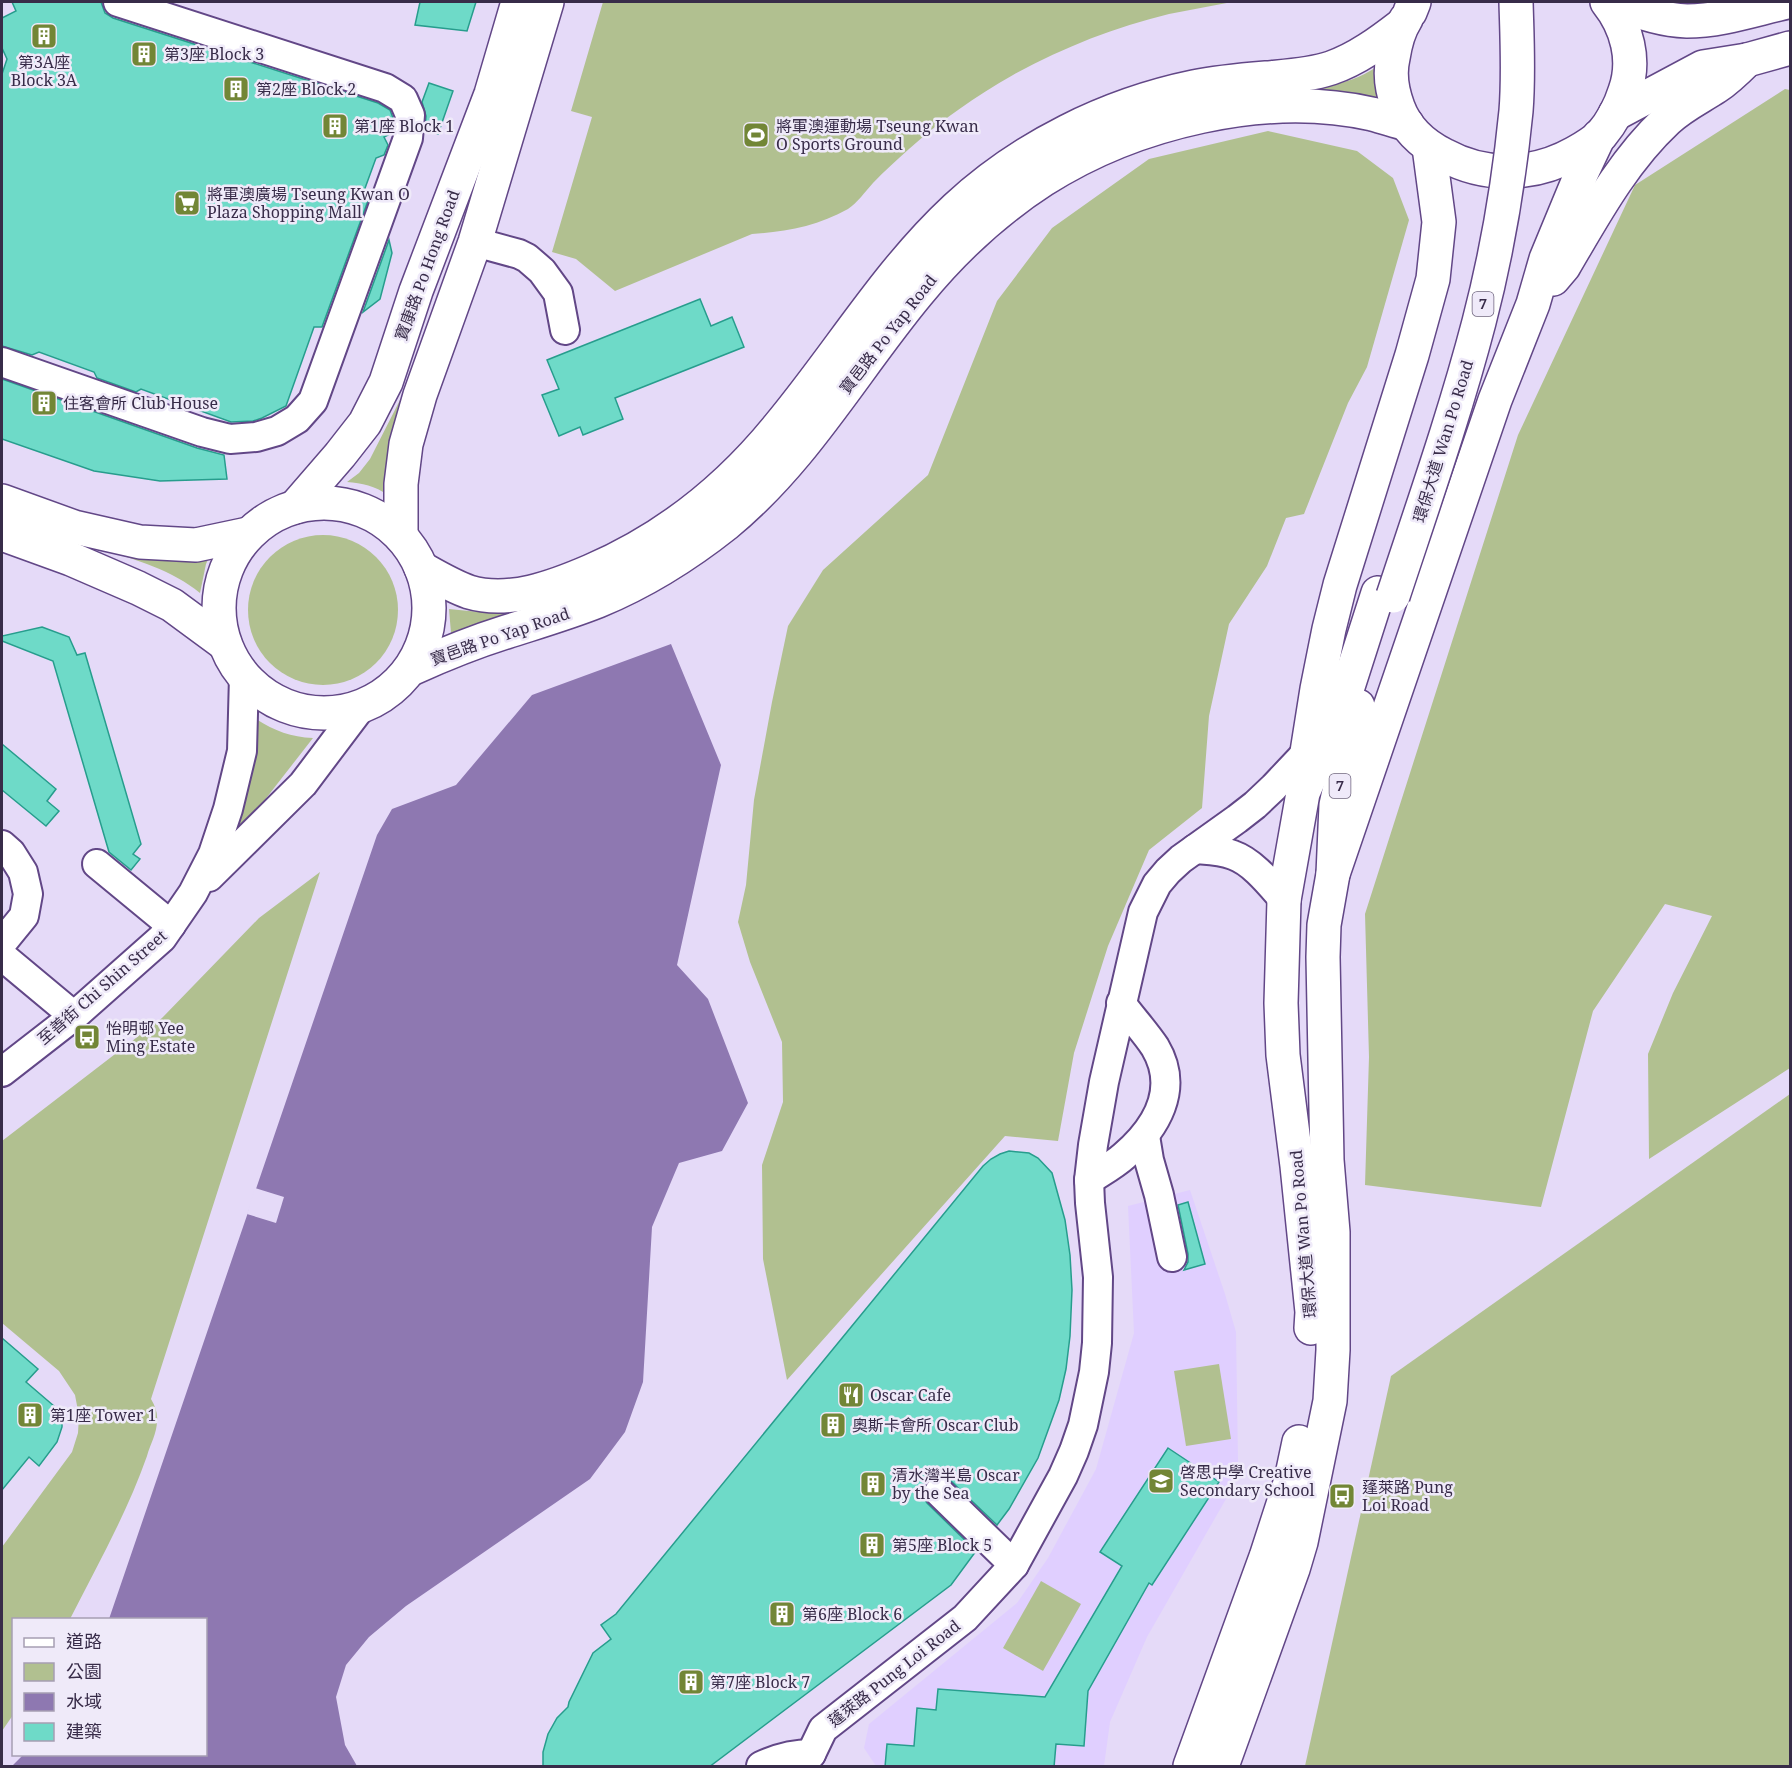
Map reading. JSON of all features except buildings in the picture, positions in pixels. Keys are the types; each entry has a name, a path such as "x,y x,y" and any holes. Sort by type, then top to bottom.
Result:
{"main road":[{"name":"寶康路 Po Hong Road","path":"295,507 358,431 386,382 416,291 491,94 518,2"},
{"path":"401,536 401,484 406,444 420,395 475,242 547,2"},
{"name":"環保大道 Wan Po Road","path":"1222,1767 1301,1542 1330,1401 1333,1350 1333,1232 1327,1161 1323,957 1324,925 1333,874 1336,805 1359,699 1386,594 1480,259 1494,184 1501,122 1504,2"},
{"name":"環保大道 Wan Po Road","path":"1303,793 1386,594 1461,385 1492,266 1510,161 1516,108 1516,2"},
{"name":"環保大道 Wan Po Road","path":"1333,874 1495,400 1533,304 1546,259 1582,172 1628,83 1630,56 1622,26 1607,2"},
{"path":"1615,2 1648,14 1687,21 1724,16 1788,2"},
{"name":"寶邑路 Po Yap Road","path":"421,567 450,585 472,593 493,596 511,595 570,580 635,549 686,517 735,475 797,404 912,252 969,196 1006,168 1070,130 1133,104 1172,92 1211,84 1301,75 1348,61 1373,47 1412,10"},
{"path":"1412,10 1394,54 1391,81 1394,98 1407,124 1429,147 1458,163 1491,171 1517,171 1551,164 1584,148 1607,125 1680,78 1702,67 1747,60 1791,48"},
{"path":"1533,304 1564,266 1605,197 1650,138 1673,114 1717,86 1747,60"},
{"name":"寶邑路 Po Yap Road","path":"411,669 459,648 598,601 653,574 705,541 754,499 786,465 916,295 960,245 1021,195 1059,170 1135,136 1194,118 1236,111 1282,107 1326,108 1371,114 1407,124"},
{"name":"環保大道 Wan Po Road","path":"1190,1767 1266,1557 1291,1480 1308,1399 1312,1312 1291,1109 1283,1054 1281,1003 1284,900 1324,653 1340,585 1412,355 1433,279 1439,222 1429,147"},
{"name":"寶邑路 Po Yap Road","path":"2,501 74,527 140,542 196,545 248,534"},
{"name":"寶邑路 Po Yap Road","path":"324,503 352,507 378,518 401,536 421,567 428,593 429,620 423,645 411,669 397,685 380,698 361,707 330,714 300,711 283,705 268,697 244,676 225,644 218,608 220,588 226,568 248,534 262,522 278,513 295,507 324,503"},
{"name":"寶邑路 Po Yap Road","path":"2,534 70,559 146,592 172,605 225,644"}],"street":[{"path":"2,362 202,432 230,439 256,437 278,431 297,419 313,401 408,138 410,115 403,99 385,88 118,2"},
{"path":"475,242 519,254 542,271 558,293 565,330"},
{"name":"至善街 Chi Shin Street","path":"2,1072 74,1016 162,938 193,893 213,854 228,809 242,751 244,676"},
{"name":"至善街 Chi Shin Street","path":"193,893 303,784 361,707"},
{"name":"蓬萊路 Pung Loi Road","path":"761,1767 794,1754 812,1760 823,1729 965,1618 1014,1565 1063,1476 1083,1425 1094,1372 1098,1277 1089,1180 1104,1082 1139,926 1150,896 1168,871 1255,804 1307,752"},
{"path":"2,845 11,853 23,872 28,894 24,916 2,943"},
{"path":"1195,849 1236,855 1259,873 1284,900"},
{"path":"98,864 171,925"},
{"path":"2,956 74,1016"},
{"path":"1089,1180 1122,1158 1145,1136 1153,1125 1166,1090 1163,1066 1155,1048 1121,1003"},
{"path":"1145,1136 1172,1257"},
{"path":"939,1492 1014,1565"}],"shaded area":[{"name":"啓思中學 Creative Secondary School","path":"1190,1190 1236,1332 1238,1461 1230,1492 1147,1637 1110,1722 1104,1766 876,1766 864,1748 869,1724 1017,1603 1048,1558 1096,1469 1134,1333 1128,1206"}],"green space":[{"name":"將軍澳運動場 Tseung Kwan O Sports Ground","path":"603,2 1232,2 1149,19 1089,39 1050,56 999,83 946,119 891,166 858,201 837,215 801,227 752,234 615,291 576,259 552,252 592,117 571,111"},
{"path":"1378,66 1381,98 1387,114 1362,99 1345,94 1290,94 1247,98 1178,110 1148,120 1116,132 1058,161 1005,196 955,239 902,302 798,438 747,492 710,524 636,571 597,589 532,612 451,633 449,609 505,611 552,599 632,562 671,540 726,500 788,437 923,264 985,202 1028,170 1099,131 1195,98 1249,90 1340,83 1352,80"},
{"path":"1785,89 1790,90 1790,1068 1649,1159 1648,1054 1673,993 1712,916 1665,904 1593,1011 1541,1207 1365,1185 1369,1057 1365,914 1518,435 1635,185"},
{"path":"1268,131 1357,151 1393,178 1409,220 1367,367 1348,403 1304,514 1286,518 1267,566 1229,624 1209,716 1202,808 1149,850 1108,946 1074,1053 1058,1141 1005,1136 787,1380 763,1259 762,1165 783,1102 782,1042 750,962 738,922 746,885 754,800 788,626 823,570 928,475 997,301 1052,228 1149,159"},
{"path":"400,400 406,402 388,495 378,489 347,482 359,473 370,459"},
{"path":"323,535 352,541 376,557 392,581 398,610 392,639 376,663 352,679 323,685 294,679 270,663 254,639 248,610 254,581 270,557 294,541"},
{"path":"102,549 210,555 200,593 166,572"},
{"path":"256,719 283,733 313,738 232,842"},
{"path":"320,872 151,1399 157,1412 157,1425 147,1456 121,1519 71,1618 12,1618 12,1716 2,1731 2,1547 72,1452 78,1433 79,1416 75,1395 59,1371 2,1323 2,1141 162,1018 259,918"},
{"path":"1790,1094 1790,1766 1305,1766 1391,1376"},
{"path":"1219,1364 1231,1439 1186,1446 1174,1371"},
{"path":"1041,1581 1081,1604 1043,1671 1003,1648"}],"water":[{"path":"671,644 721,765 677,965 708,999 748,1103 722,1151 679,1163 652,1227 643,1382 625,1432 590,1479 406,1606 369,1637 346,1665 336,1697 345,1745 357,1766 12,1766 22,1756 207,1756 207,1618 109,1618 377,835 392,809 456,785 532,695"}],"pier":[{"path":"255,1188 284,1197 276,1223 247,1214"}],"place":[{"name":"第3A座 Block 3A","path":"44,36"},
{"name":"第3座 Block 3","path":"144,54"},
{"name":"第2座 Block 2","path":"236,89"},
{"name":"第1座 Block 1","path":"335,126"},
{"name":"將軍澳運動場 Tseung Kwan O Sports Ground","path":"756,135"},
{"name":"將軍澳廣場 Tseung Kwan O Plaza Shopping Mall","path":"187,203"},
{"name":"住客會所 Club House","path":"44,403"},
{"name":"怡明邨 Yee Ming Estate","path":"87,1037"},
{"name":"Oscar Cafe","path":"851,1395"},
{"name":"第1座 Tower 1","path":"30,1415"},
{"name":"奧斯卡會所 Oscar Club","path":"833,1425"},
{"name":"啓思中學 Creative Secondary School","path":"1161,1481"},
{"name":"清水灣半島 Oscar by the Sea","path":"873,1484"},
{"name":"蓬萊路 Pung Loi Road","path":"1342,1496"},
{"name":"第5座 Block 5","path":"872,1545"},
{"name":"第6座 Block 6","path":"782,1614"},
{"name":"第7座 Block 7","path":"691,1682"}]}
